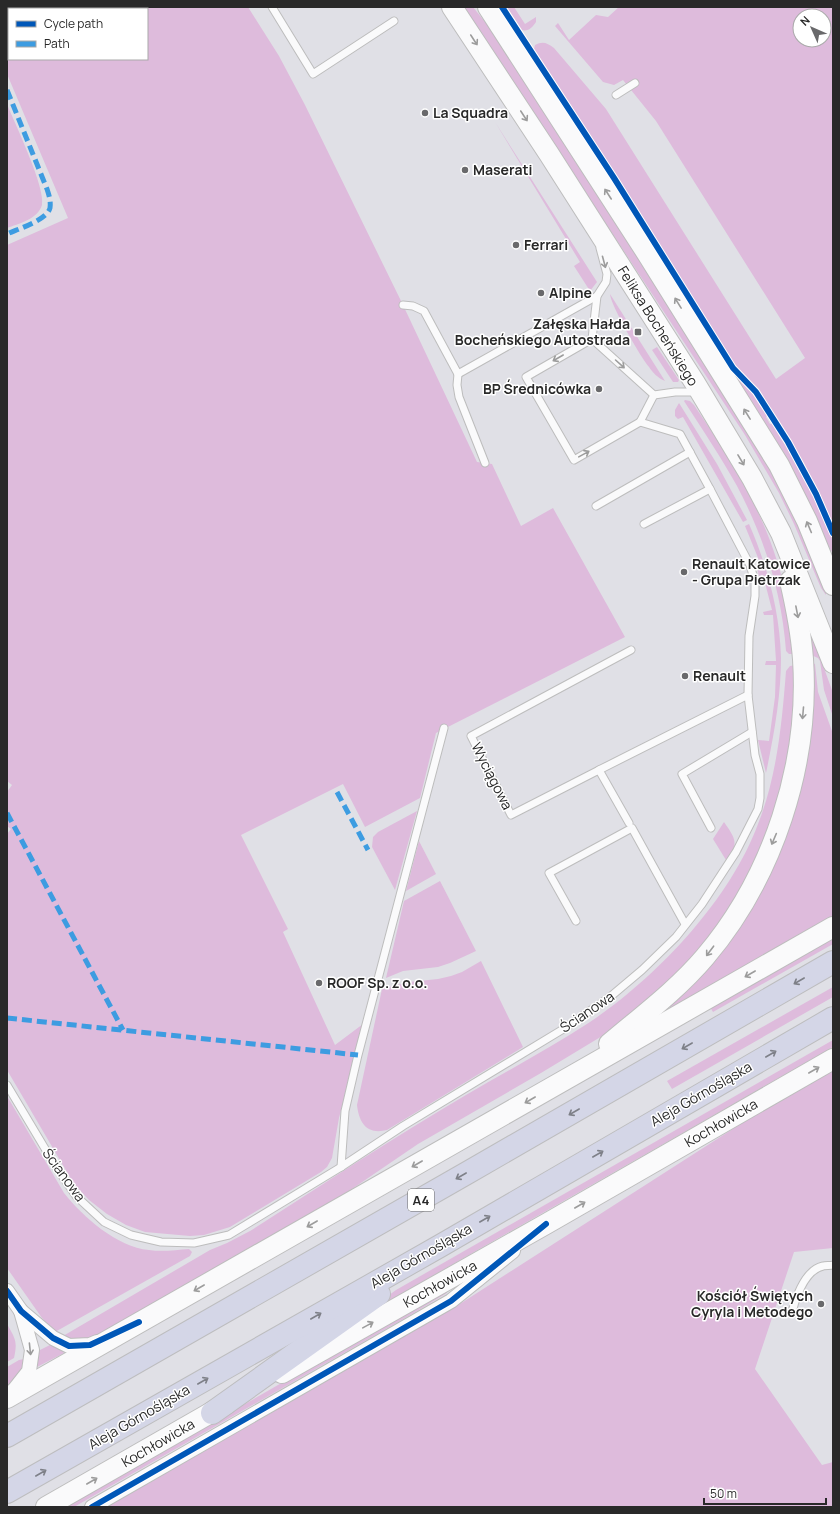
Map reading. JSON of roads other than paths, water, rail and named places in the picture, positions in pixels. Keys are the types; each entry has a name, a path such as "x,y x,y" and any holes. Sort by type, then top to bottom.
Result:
{"highway":[{"name":"A4","path":"7,1436 833,962"},
{"name":"Aleja Górnośląska","path":"7,1492 440,1246 833,1018"},
{"path":"212,1413 368,1302 440,1246"}],"main road":[{"name":"Feliksa Bocheńskiego","path":"452,7 595,226 700,392 752,478 781,533 830,655"},
{"name":"Feliksa Bocheńskiego","path":"488,7 648,255 779,465 829,567 833,585"},
{"path":"564,1080 674,990 705,957 735,918 776,836 790,794 797,758 803,704 803,660 799,622 781,533"},
{"path":"830,655 827,632 833,619"},
{"path":"7,1398 833,927"},
{"name":"Kochłowicka","path":"46,1507 546,1224 833,1059"}],"street":[{"path":"92,1507 451,1301 546,1224"},
{"path":"7,1291 21,1311 53,1338 69,1346 90,1345 140,1322"},
{"path":"7,1398 29,1371 32,1350 21,1311"}],"lane":[{"path":"272,7 313,74 394,21"},
{"path":"616,96 635,83"},
{"path":"592,339 597,296 606,282 607,274 595,226"},
{"path":"458,374 597,296"},
{"path":"403,305 414,306 424,311 458,374 457,385 459,397 485,463"},
{"path":"592,339 654,395"},
{"path":"592,339 526,376 574,460 640,422 654,395"},
{"path":"654,395 675,392 700,392"},
{"name":"Ścianowa","path":"7,1085 56,1167 76,1196 104,1222 131,1235 161,1242 194,1242 229,1235 341,1167 403,1126 565,1028 610,997 663,951 702,904 736,852 758,809 761,788 760,774 755,754 748,695 749,636 755,596 755,582 750,565 680,434 640,422"},
{"path":"596,506 690,452"},
{"path":"644,524 710,489"},
{"name":"Wyciągowa","path":"599,770 511,815 471,736 631,650"},
{"path":"629,823 599,770 748,695"},
{"path":"341,1167 345,1111 444,728"},
{"path":"712,828 682,774 752,732"},
{"path":"576,921 550,873 632,828 685,924"},
{"path":"792,1312 796,1296 802,1284 813,1272 822,1266 833,1265"}],"place":[{"name":"La Squadra","path":"425,113"},
{"name":"Maserati","path":"465,170"},
{"name":"Ferrari","path":"516,245"},
{"name":"Alpine","path":"541,293"},
{"name":"Załęska Hałda Bocheńskiego Autostrada","path":"638,332"},
{"name":"BP Średnicówka","path":"599,389"},
{"name":"Renault Katowice - Grupa Pietrzak","path":"684,572"},
{"name":"Renault","path":"685,676"},
{"name":"ROOF Sp. z o.o.","path":"319,983"},
{"name":"Kościół Świętych Cyryla i Metodego","path":"821,1304"}]}
